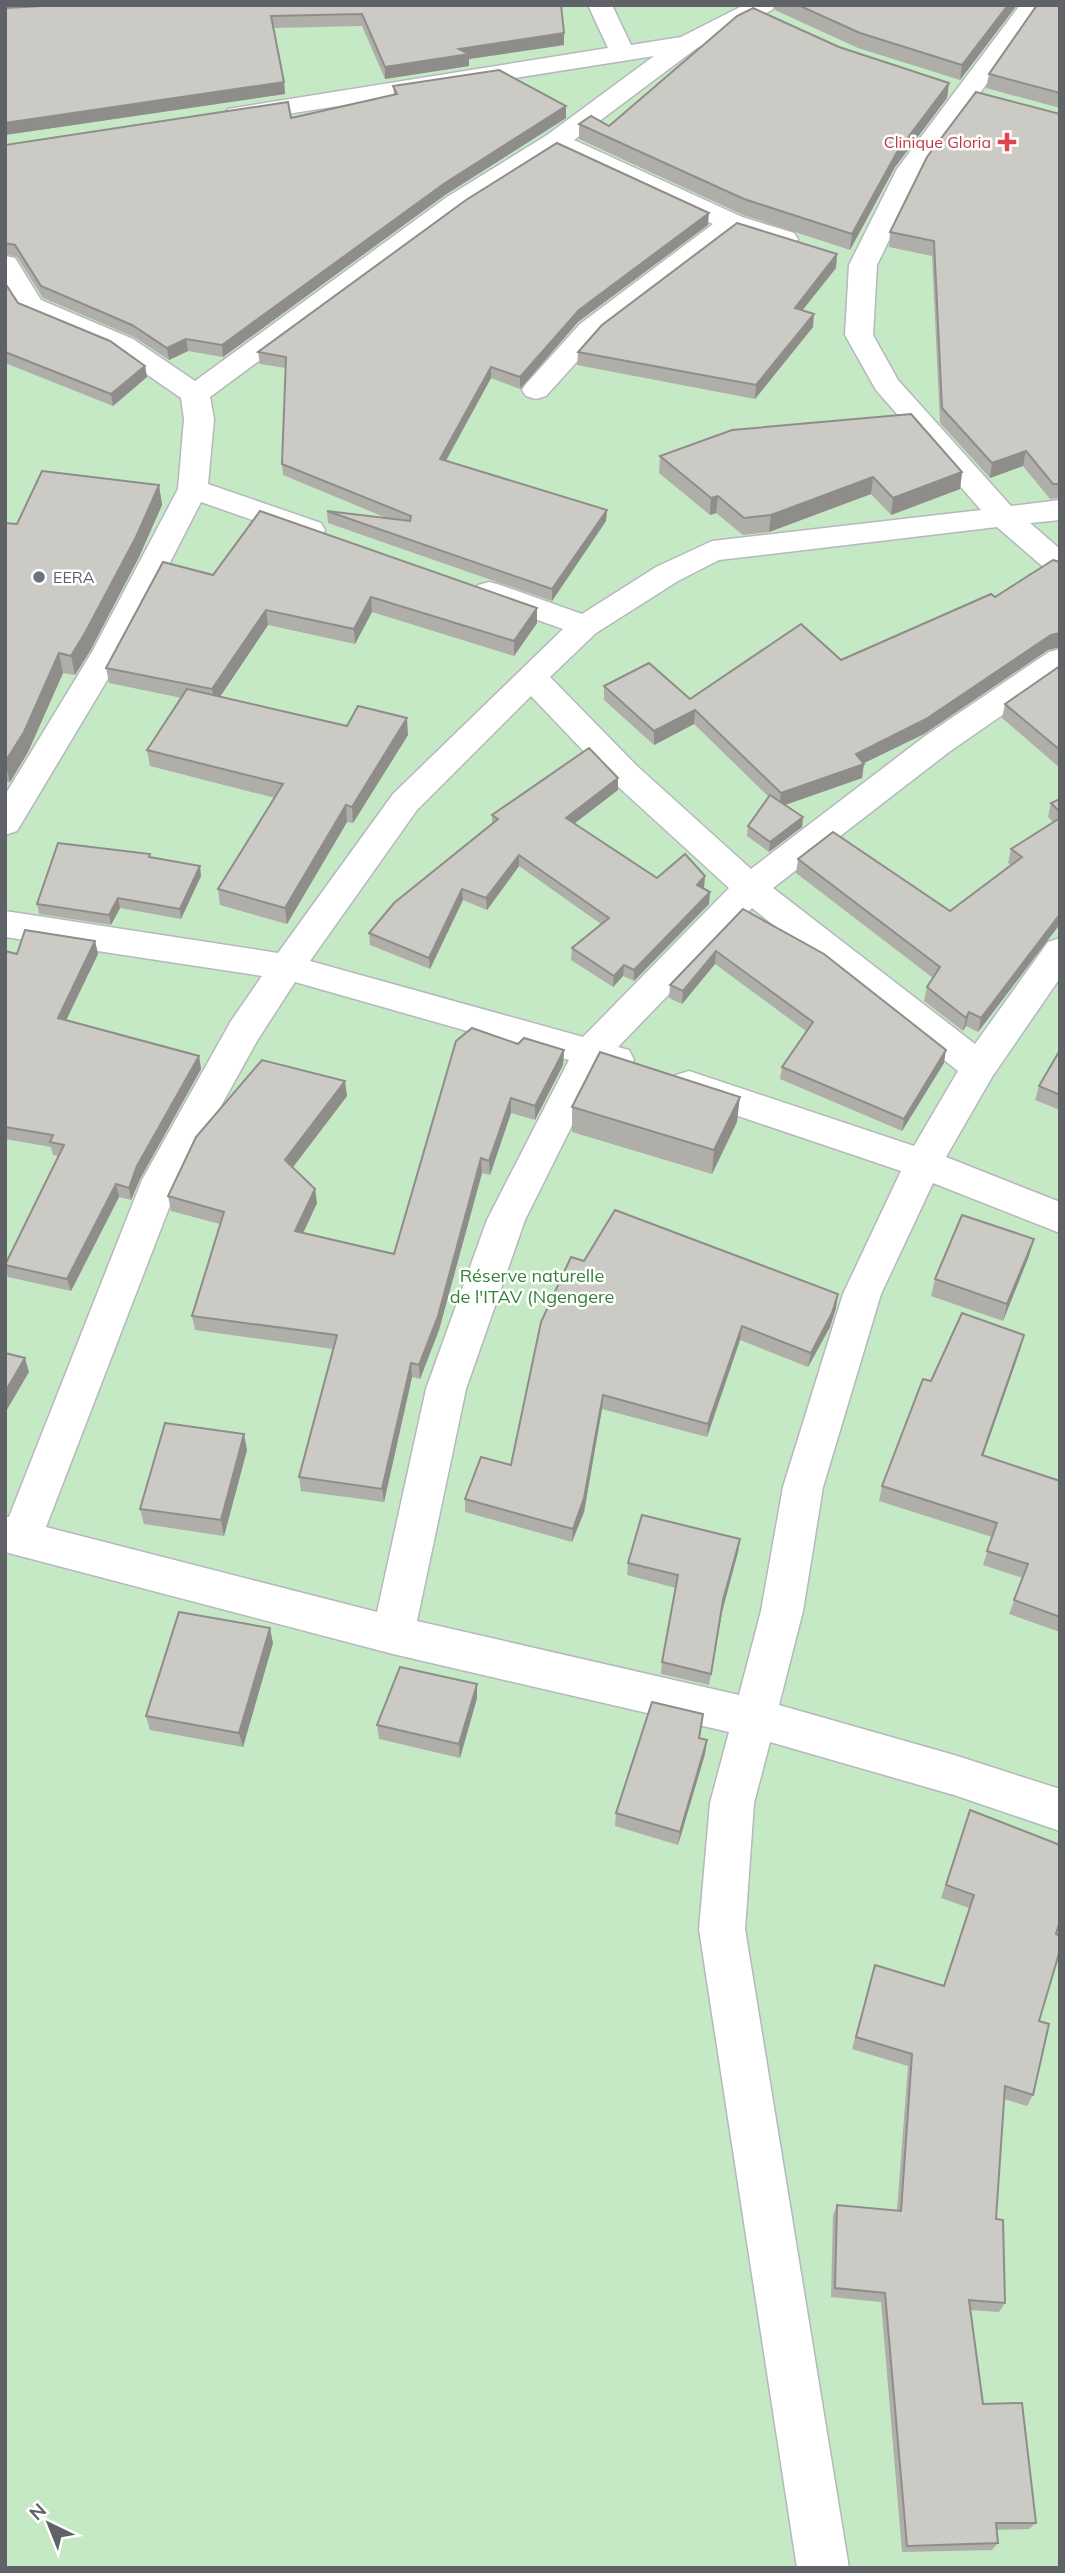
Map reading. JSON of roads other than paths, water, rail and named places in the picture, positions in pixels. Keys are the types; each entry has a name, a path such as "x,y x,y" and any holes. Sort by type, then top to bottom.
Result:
{"street":[{"path":"600,5 623,53"},
{"path":"1033,5 964,93 910,169 863,264 859,335 886,384 1004,517 1060,565"},
{"path":"207,118 688,43 764,13"},
{"path":"195,394 456,203 556,141 688,43"},
{"path":"556,141 732,223 810,248"},
{"path":"536,390 590,330 732,223"},
{"path":"837,256 863,264"},
{"path":"5,264 31,306 123,345 195,394 199,419 193,489 108,652 5,824"},
{"path":"193,489 337,539"},
{"path":"1060,510 712,551 667,573 585,626 405,802 244,1031 161,1180 13,1536 393,1635 754,1718 954,1775 1060,1810"},
{"path":"467,585 585,626"},
{"path":"393,1635 446,1389 506,1220 591,1052 750,888 937,744 1060,660"},
{"path":"532,678 625,774 750,888 979,1067"},
{"path":"5,925 287,967 591,1052 923,1164 1060,1218"},
{"path":"823,2568 722,1929 732,1803 782,1611 803,1487 862,1294 923,1164 979,1067 1060,951"}],"place":[{"name":"Clinique Gloria","path":"1007,142"},
{"name":"EERA","path":"39,577"}],"park label":[{"name":"Réserve naturelle de l'ITAV (Ngengere","path":"532,1286"}]}
